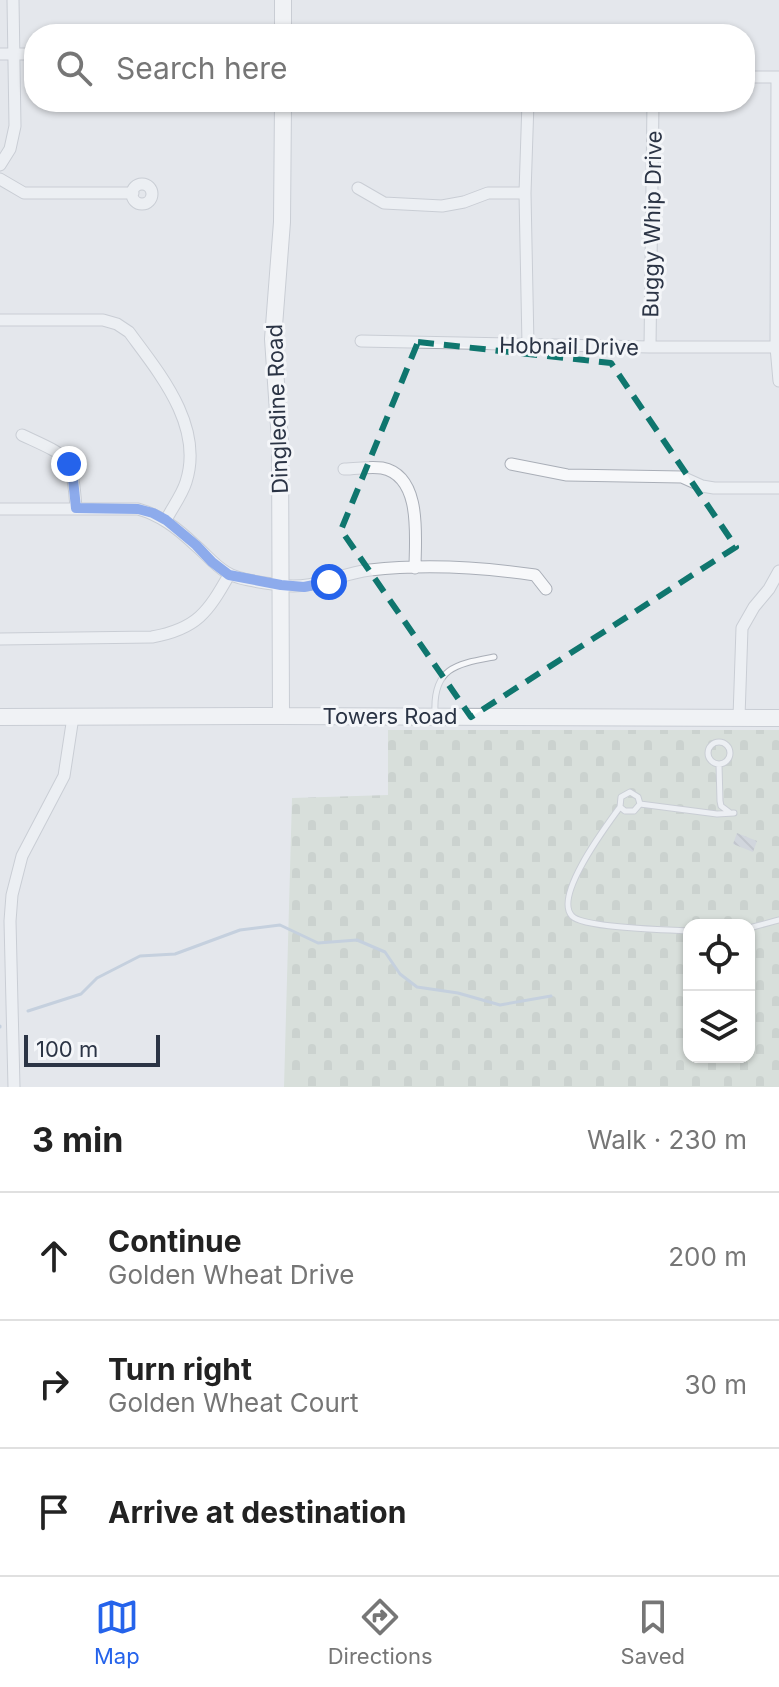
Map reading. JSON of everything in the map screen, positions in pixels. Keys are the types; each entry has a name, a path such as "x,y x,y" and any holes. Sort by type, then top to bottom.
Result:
{"main road":[{"path":"283,0 283,24"},
{"name":"Dingledine Road","path":"281,716 280,441 273,339 282,222 283,112"},
{"name":"Towers Road","path":"0,717 779,718"}],"street":[{"path":"0,165 10,149 15,126 13,0"},
{"path":"0,54 24,54"},
{"path":"755,77 778,77 776,347 779,381"},
{"path":"528,112 525,193 528,345"},
{"name":"Buggy Whip Drive","path":"650,347 653,112"},
{"path":"0,179 24,193 133,193"},
{"path":"358,188 384,203 442,206 488,193 525,193"},
{"path":"0,320 103,320 129,332 180,407 187,430 190,457 185,484 166,520"},
{"name":"Hobnail Drive","path":"361,341 776,347"},
{"path":"22,435 60,453 69,464 76,508"},
{"path":"511,464 567,475 682,477 714,488 779,488"},
{"path":"344,469 381,468 397,476 405,485 414,505 415,568"},
{"path":"0,509 138,509 153,513 166,520 229,575 281,585 304,587 369,571 487,568 535,575 546,589"},
{"path":"739,717 742,628 779,571"},
{"path":"0,639 152,637 167,634 183,628 210,608 229,575"},
{"path":"14,1087 12,895 27,844 64,776 73,717"}],"lane":[{"path":"435,717 437,685 446,672 458,665 494,657"},
{"path":"719,742 729,748 730,755 726,762 719,765 710,760 707,753 712,744 719,742"},
{"path":"640,804 717,814 734,813 721,806 719,765"},
{"path":"640,804 636,794 626,792 619,800 620,807 570,888 567,901 569,911 580,921 683,931"},
{"path":"620,807 631,812 640,804"},
{"path":"755,926 779,920"}],"highlighted area":[{"path":"418,342 611,363 736,547 471,717 341,530"}],"green space":[{"path":"388,730 779,730 779,1087 284,1087 292,798 388,795"}],"building":[{"path":"737,833 757,841 753,852 733,844"}],"waterway":[{"path":"28,1011 81,994 97,978 140,956 175,954 240,930 280,925 318,943 357,940 385,952 400,974 417,987 458,993 500,1005 551,996"}],"route":[{"path":"69,464 76,508 138,509 153,513 166,520 229,575 304,587 329,582"}]}
